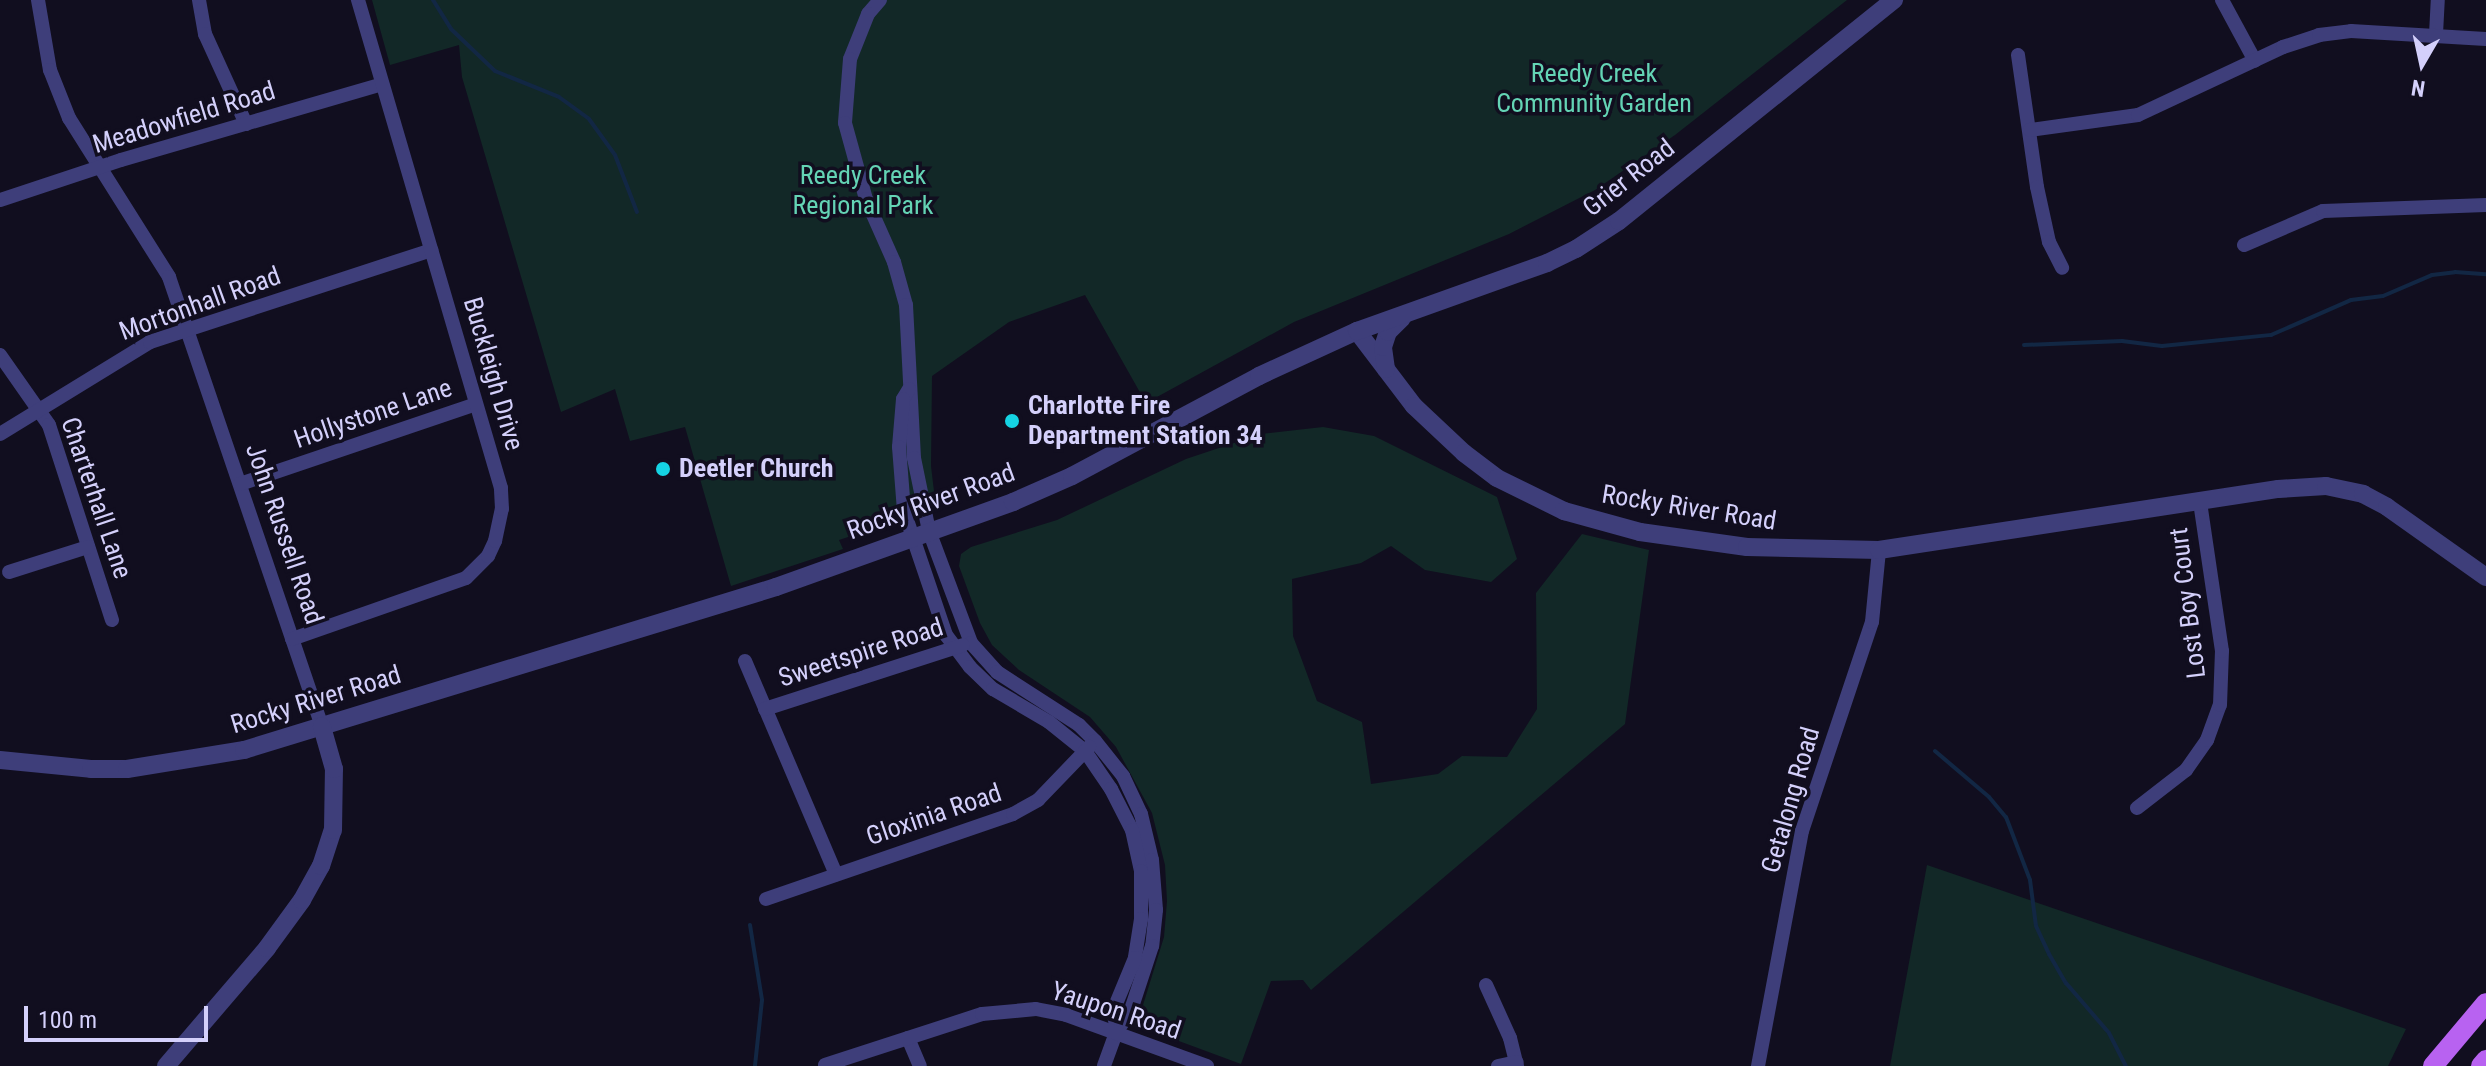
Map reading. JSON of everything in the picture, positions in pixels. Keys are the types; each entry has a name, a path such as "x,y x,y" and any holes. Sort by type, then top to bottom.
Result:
{"main road":[{"path":"2433,1066 2486,1003"},
{"path":"2481,1066 2486,1060"}],"street":[{"name":"John Russell Road","path":"38,0 50,70 69,118 162,264 240,484 334,769 333,830 321,866 302,900 267,948 166,1066"},
{"path":"199,0 205,34 246,124"},
{"name":"Buckleigh Drive","path":"292,639 453,585 472,573 488,556 499,526 501,488 358,0"},
{"path":"880,0 868,14 850,59 845,123 863,188 894,262 906,305 914,458 929,531 971,643 997,672 1049,705 1090,746 1132,830 1141,871 1141,919 1135,958 1113,1011 1117,1032 1104,1066"},
{"name":"Grier Road","path":"1357,331 1547,263 1592,240 1894,0"},
{"path":"2222,0 2255,61"},
{"path":"2436,34 2438,0"},
{"path":"2030,130 2138,115 2319,35 2351,31 2486,39"},
{"path":"2018,55 2049,242 2062,268"},
{"name":"Meadowfield Road","path":"0,200 382,84"},
{"path":"2244,245 2323,211 2486,205"},
{"name":"Mortonhall Road","path":"0,434 123,355 187,329 431,250"},
{"path":"1388,375 1383,347 1388,332 1404,315"},
{"name":"Rocky River Road","path":"0,760 91,769 158,766 244,750 776,587 1072,476 1259,376 1357,331 1388,375 1436,429 1497,478 1564,511 1640,532 1774,548 1879,550 2313,486 2347,489 2387,507 2486,577"},
{"name":"Charterhall Lane","path":"0,355 49,425 112,620"},
{"path":"909,389 903,399 899,479 911,538 940,619 955,647 993,689 1090,746"},
{"name":"Hollystone Lane","path":"240,484 476,404"},
{"name":"Lost Boy Court","path":"2137,808 2186,770 2207,740 2220,705 2222,651 2200,502"},
{"path":"9,572 88,547"},
{"name":"Getalong Road","path":"1758,1066 1802,831 1872,622 1879,550"},
{"name":"Sweetspire Road","path":"765,709 971,643"},
{"path":"745,661 836,874"},
{"name":"Gloxinia Road","path":"766,899 1013,814 1038,800 1090,746"},
{"path":"1486,985 1510,1038 1517,1064 1498,1066"},
{"name":"Yaupon Road","path":"825,1065 1007,1009 1036,1009 1066,1015 1117,1032 1207,1066"},
{"path":"908,1038 920,1066"}],"green space":[{"name":"Reedy Creek Regional Park","path":"372,0 1847,0 1675,135 1595,190 1509,234 1294,322 1146,403 1085,295 1009,322 932,376 931,466 936,508 839,540 843,549 731,586 685,427 630,441 615,389 561,412 462,77 459,45 390,65"},
{"path":"1323,427 1374,436 1497,497 1517,559 1491,582 1425,570 1391,546 1361,563 1292,579 1293,636 1317,701 1362,722 1371,784 1438,774 1462,756 1507,757 1537,709 1536,593 1582,534 1649,550 1625,724 1311,990 1303,980 1271,981 1241,1064 1141,1027 1139,1018 1164,937 1167,901 1165,865 1152,813 1116,747 1090,717 1019,670 992,645 980,623 959,566 961,554 971,547 1057,520 1186,459 1261,434"},
{"path":"1927,865 2406,1029 2388,1066 1890,1066"}],"waterway":[{"path":"433,0 451,29 495,71 559,97 589,119 615,155 637,212"},
{"path":"2024,345 2122,341 2162,346 2271,335 2351,300 2383,296 2432,275 2455,272 2486,274"},
{"path":"1935,751 1989,797 2006,817 2030,880 2036,926 2049,954 2066,983 2109,1033 2126,1066"},
{"path":"750,925 762,1000 755,1066"}],"place":[{"name":"Charlotte Fire Department Station 34","path":"1012,421"},
{"name":"Deetler Church","path":"663,469"}],"park label":[{"name":"Reedy Creek Community Garden","path":"1594,89"}]}
